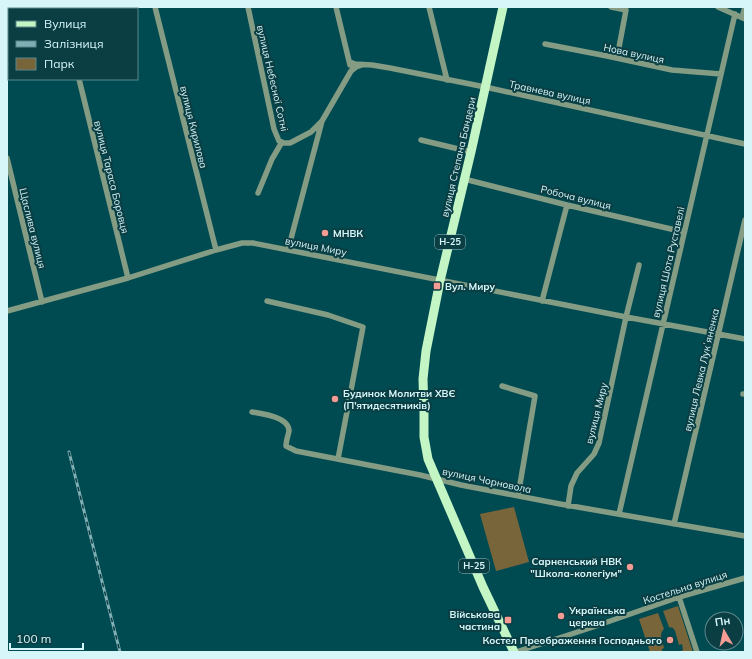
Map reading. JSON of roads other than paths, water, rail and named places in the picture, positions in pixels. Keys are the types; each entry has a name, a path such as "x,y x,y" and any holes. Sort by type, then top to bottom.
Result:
{"main road":[{"name":"вулиця Степана Бандери","path":"502,7 471,152 440,281 426,351 423,379 424,437 428,459 436,479 483,587 515,652"}],"street":[{"name":"вулиця Кирилова","path":"155,7 216,250"},
{"name":"вулиця Небесної Сотні","path":"248,7 274,129 280,141 284,144 290,143 311,132"},
{"path":"336,7 351,71"},
{"path":"429,7 446,80"},
{"path":"611,7 626,10 617,58"},
{"path":"718,7 743,18 745,7"},
{"name":"вулиця Шота Руставелі","path":"619,514 734,14"},
{"name":"Нова вулиця","path":"545,44 672,70 721,74"},
{"name":"Травнева вулиця","path":"350,62 355,64 384,67 485,87 745,144"},
{"path":"318,138 311,132 322,121 351,71 356,67 363,65"},
{"name":"вулиця Тараса Боровця","path":"79,80 128,278"},
{"path":"288,250 322,121"},
{"path":"421,140 471,152"},
{"path":"258,192 272,159 282,142"},
{"name":"Щаслива вулиця","path":"7,158 42,302"},
{"name":"Робоча вулиця","path":"464,179 684,232"},
{"path":"542,301 567,205"},
{"name":"вулиця Левка Лукʼяненка","path":"674,524 745,220"},
{"name":"вулиця Миру","path":"7,311 128,278 216,250 242,243 253,243 542,301 745,339"},
{"name":"вулиця Миру","path":"568,506 571,486 577,473 594,454 599,443 626,317 639,265"},
{"path":"266,301 328,315 363,327 338,459"},
{"path":"502,386 535,396 518,496"},
{"name":"вулиця Чорновола","path":"252,412 282,419 287,423 289,430 286,446 291,449 568,506 745,536"},
{"name":"Костельна вулиця","path":"515,652 679,597 745,578"},
{"path":"679,597 697,652"}],"railway":[{"path":"69,452 120,652"}],"place":[{"name":"МНВК","path":"325,233"},
{"name":"Вул. Миру","path":"437,286"},
{"name":"Будинок Молитви ХВЄ (П'ятидесятників)","path":"335,399"},
{"name":"Сарненський НВК \"Школа-колегіум\"","path":"630,567"},
{"name":"Українська церква","path":"561,616"},
{"name":"Військова частина","path":"508,620"},
{"name":"Костел Преображення Господнього","path":"670,640"}]}
